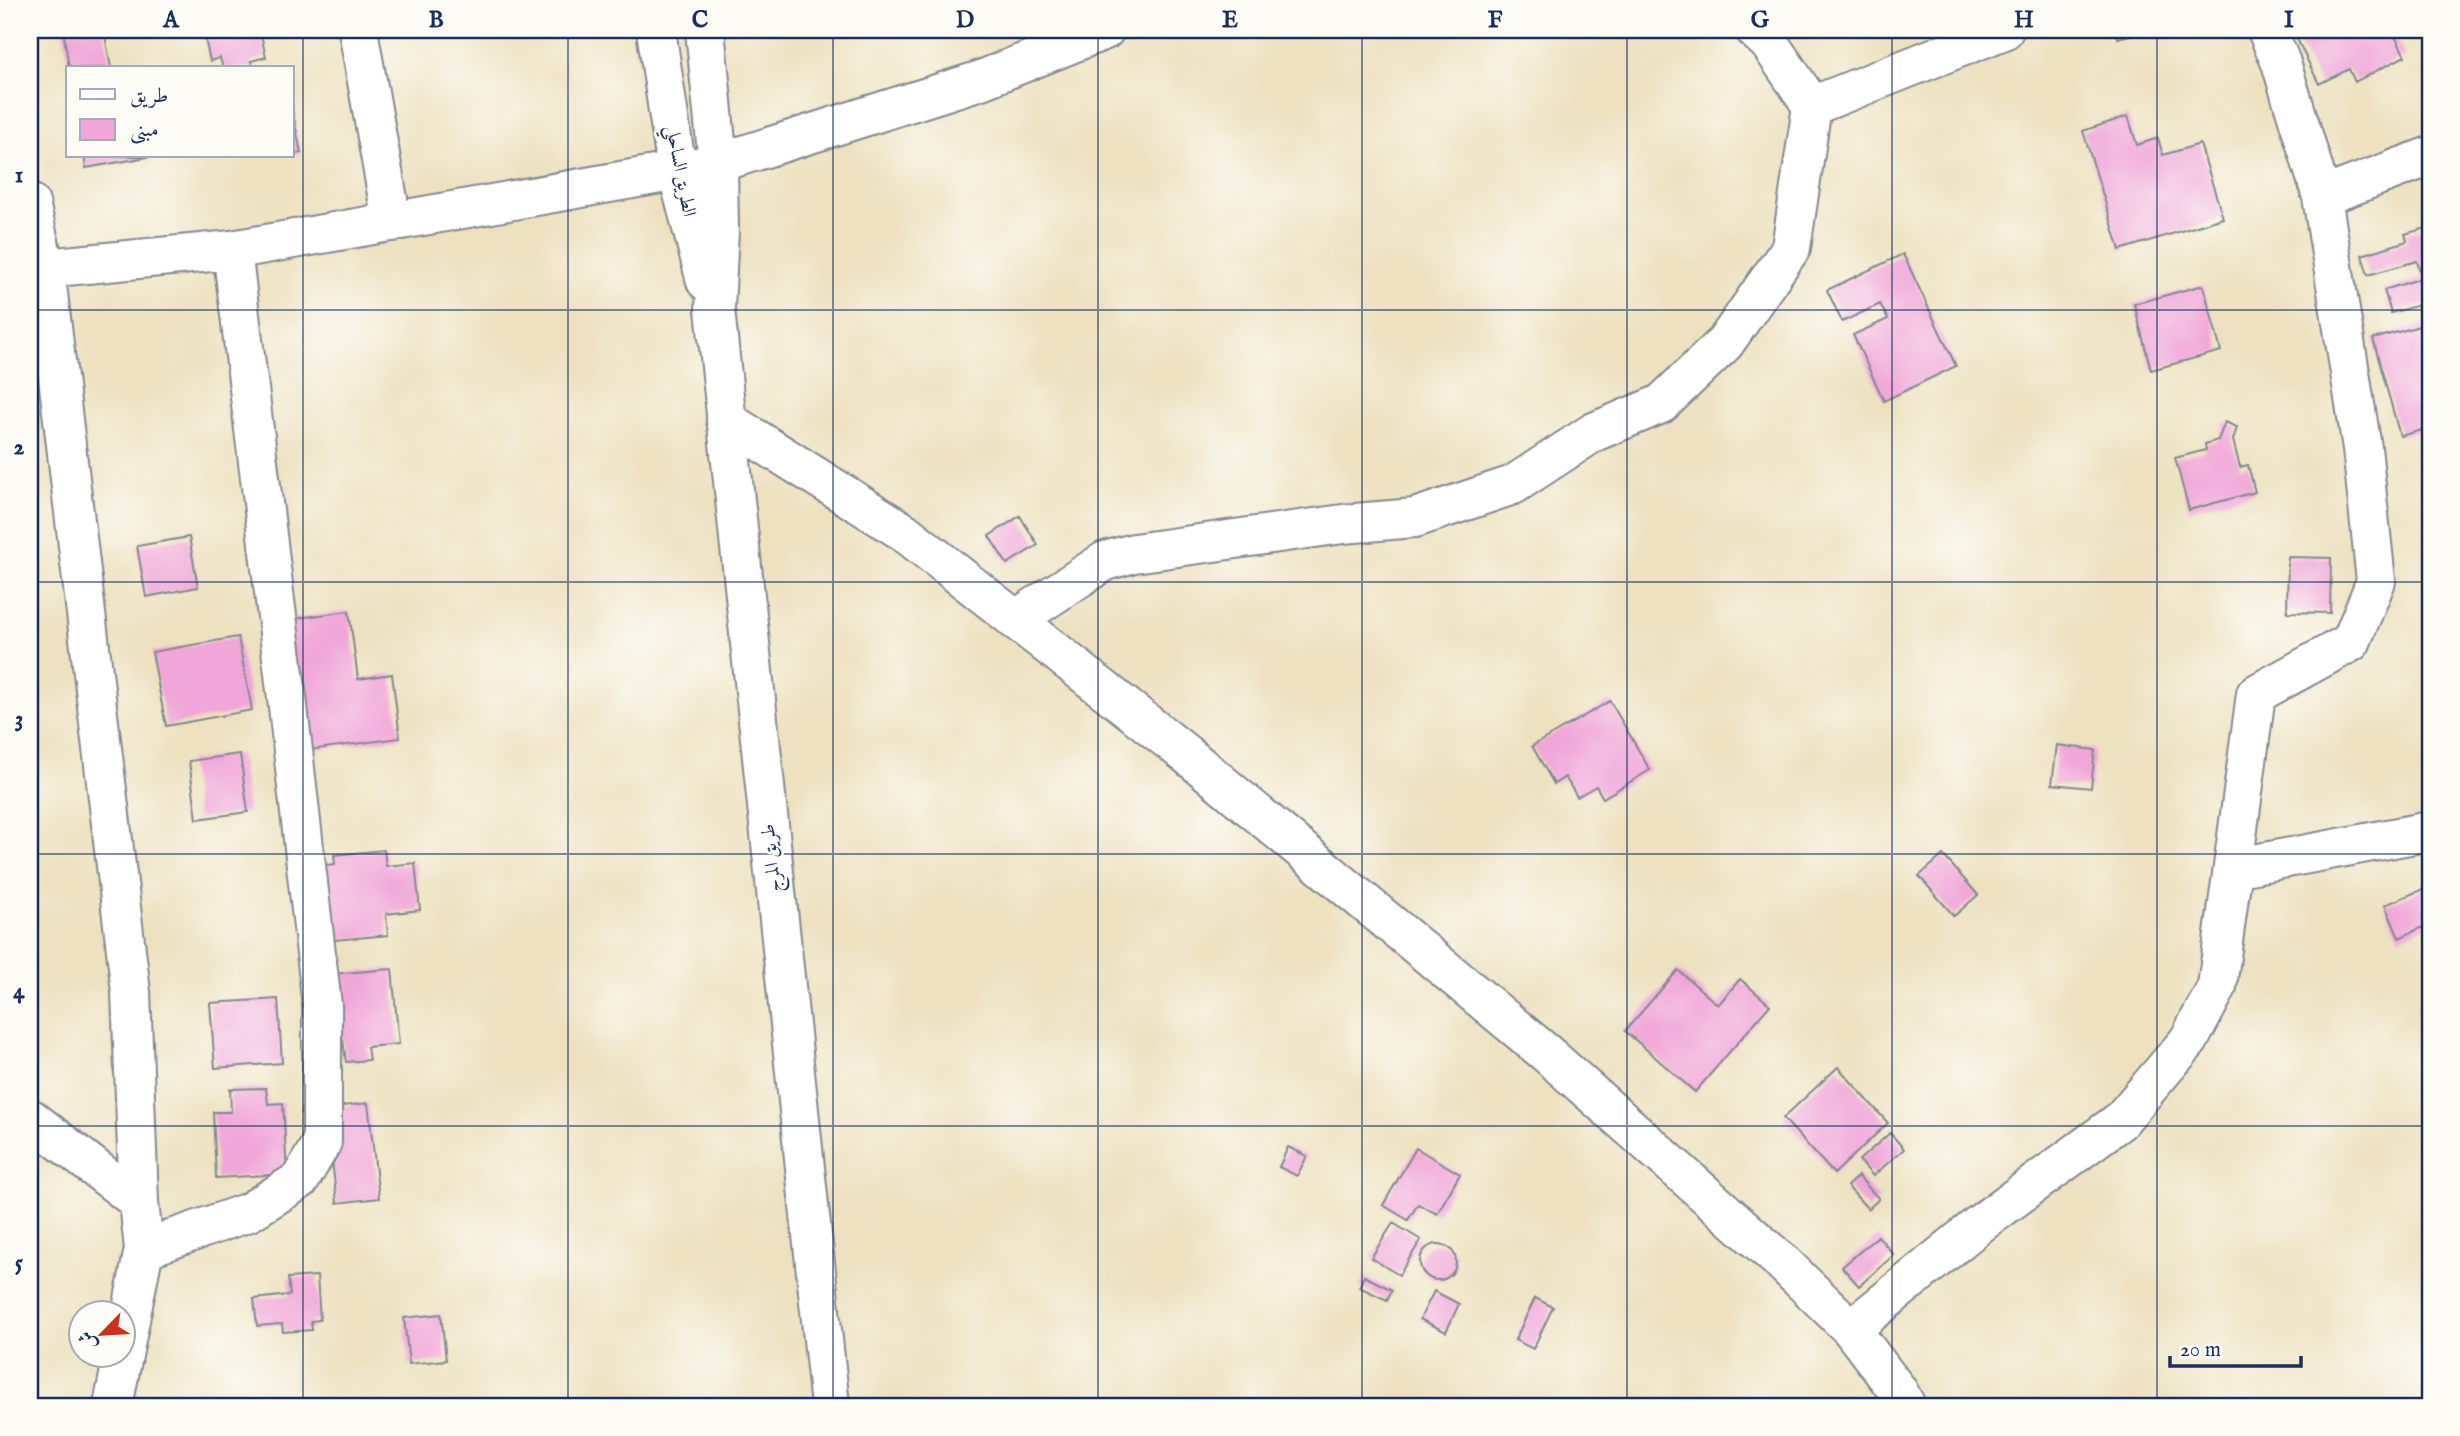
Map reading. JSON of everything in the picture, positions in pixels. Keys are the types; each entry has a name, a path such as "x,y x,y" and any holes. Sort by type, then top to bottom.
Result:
{"main road":[{"path":"358,30 392,222"},
{"name":"الطريق الساحلي","path":"656,30 677,171 693,238 715,309"},
{"path":"705,30 718,163 719,230 715,309"},
{"path":"45,268 232,250 718,163 981,80 1105,30"},
{"path":"1016,620 1105,561 1134,553 1343,524 1415,518 1474,500 1513,485 1594,432 1661,404 1725,343 1791,248 1812,106 1769,43 1755,30"},
{"path":"1812,106 2004,30"},
{"path":"1851,1329 1981,1223 2120,1121 2189,1040 2217,987 2256,694 2351,642 2376,581 2362,448 2322,197 2281,63 2267,30"},
{"path":"2322,197 2430,156"},
{"path":"30,202 45,268 131,992 139,1202 144,1249 113,1406"},
{"path":"144,1249 249,1212 300,1180 322,1142 322,1006 286,684 232,250"},
{"name":"طريق المرج","path":"715,309 830,1406"},
{"path":"726,421 904,532 1186,754 1535,1044 1784,1264 1851,1329 1898,1391 1906,1406"},
{"path":"2233,868 2430,831"},
{"path":"30,1118 139,1202"}],"building":[{"path":"63,30 104,30 111,66 69,66"},
{"path":"203,30 260,30 266,57 251,61 252,66 222,66 220,58 210,61"},
{"path":"2116,30 2146,30 2146,31 2118,38"},
{"path":"2311,30 2392,30 2405,56 2355,82 2349,69 2319,84 2296,37"},
{"path":"2128,116 2137,145 2158,138 2163,155 2200,144 2223,218 2120,250 2083,131"},
{"path":"294,119 301,153 294,155"},
{"path":"84,158 141,158 86,168"},
{"path":"2430,227 2430,302 2391,313 2384,290 2422,278 2417,261 2368,275 2362,255 2407,241 2405,234"},
{"path":"1903,254 1956,366 1884,401 1853,335 1888,319 1880,304 1842,322 1827,290"},
{"path":"2203,285 2221,351 2151,370 2134,304"},
{"path":"2430,323 2430,428 2400,436 2373,339"},
{"path":"2225,422 2237,427 2233,440 2240,467 2248,465 2255,492 2189,510 2175,458 2206,450 2205,444 2218,440"},
{"path":"1020,516 1038,545 1007,564 989,536"},
{"path":"189,537 198,587 146,597 137,546"},
{"path":"2288,557 2331,558 2330,613 2287,612"},
{"path":"349,611 358,679 392,674 400,738 302,751 284,620"},
{"path":"238,637 252,710 166,726 152,652"},
{"path":"1610,701 1650,770 1603,798 1596,786 1577,797 1565,777 1554,784 1532,746"},
{"path":"2057,745 2095,750 2091,788 2052,784"},
{"path":"240,754 248,812 197,819 189,761"},
{"path":"384,850 386,866 415,863 420,910 386,914 388,935 324,941 316,866 335,864 334,855"},
{"path":"1943,855 1978,895 1954,916 1919,876"},
{"path":"2428,887 2430,924 2399,938 2385,905"},
{"path":"392,969 399,1044 367,1047 369,1060 346,1062 343,1040 337,1040 330,974"},
{"path":"1678,970 1718,1005 1740,979 1770,1005 1695,1092 1625,1031"},
{"path":"278,999 282,1063 215,1068 210,1003"},
{"path":"1838,1067 1888,1123 1834,1174 1783,1118"},
{"path":"266,1088 268,1104 283,1103 287,1174 216,1178 213,1112 231,1112 230,1089"},
{"path":"368,1103 379,1198 337,1203 326,1108"},
{"path":"1890,1133 1904,1149 1873,1176 1859,1160"},
{"path":"1288,1147 1307,1156 1297,1176 1279,1167"},
{"path":"1416,1148 1460,1174 1437,1214 1418,1204 1408,1220 1383,1205"},
{"path":"1858,1176 1879,1199 1868,1209 1847,1186"},
{"path":"1393,1223 1421,1240 1399,1275 1371,1258"},
{"path":"1878,1236 1894,1255 1859,1286 1842,1267"},
{"path":"1438,1244 1450,1250 1456,1262 1450,1274 1438,1280 1426,1274 1420,1262 1426,1250"},
{"path":"317,1276 320,1320 311,1321 312,1330 283,1332 282,1324 257,1326 254,1299 290,1295 288,1278"},
{"path":"1364,1276 1392,1290 1387,1300 1359,1287"},
{"path":"1434,1291 1459,1304 1446,1332 1420,1319"},
{"path":"1535,1298 1553,1307 1533,1349 1515,1340"},
{"path":"441,1314 446,1360 409,1364 404,1318"}]}
